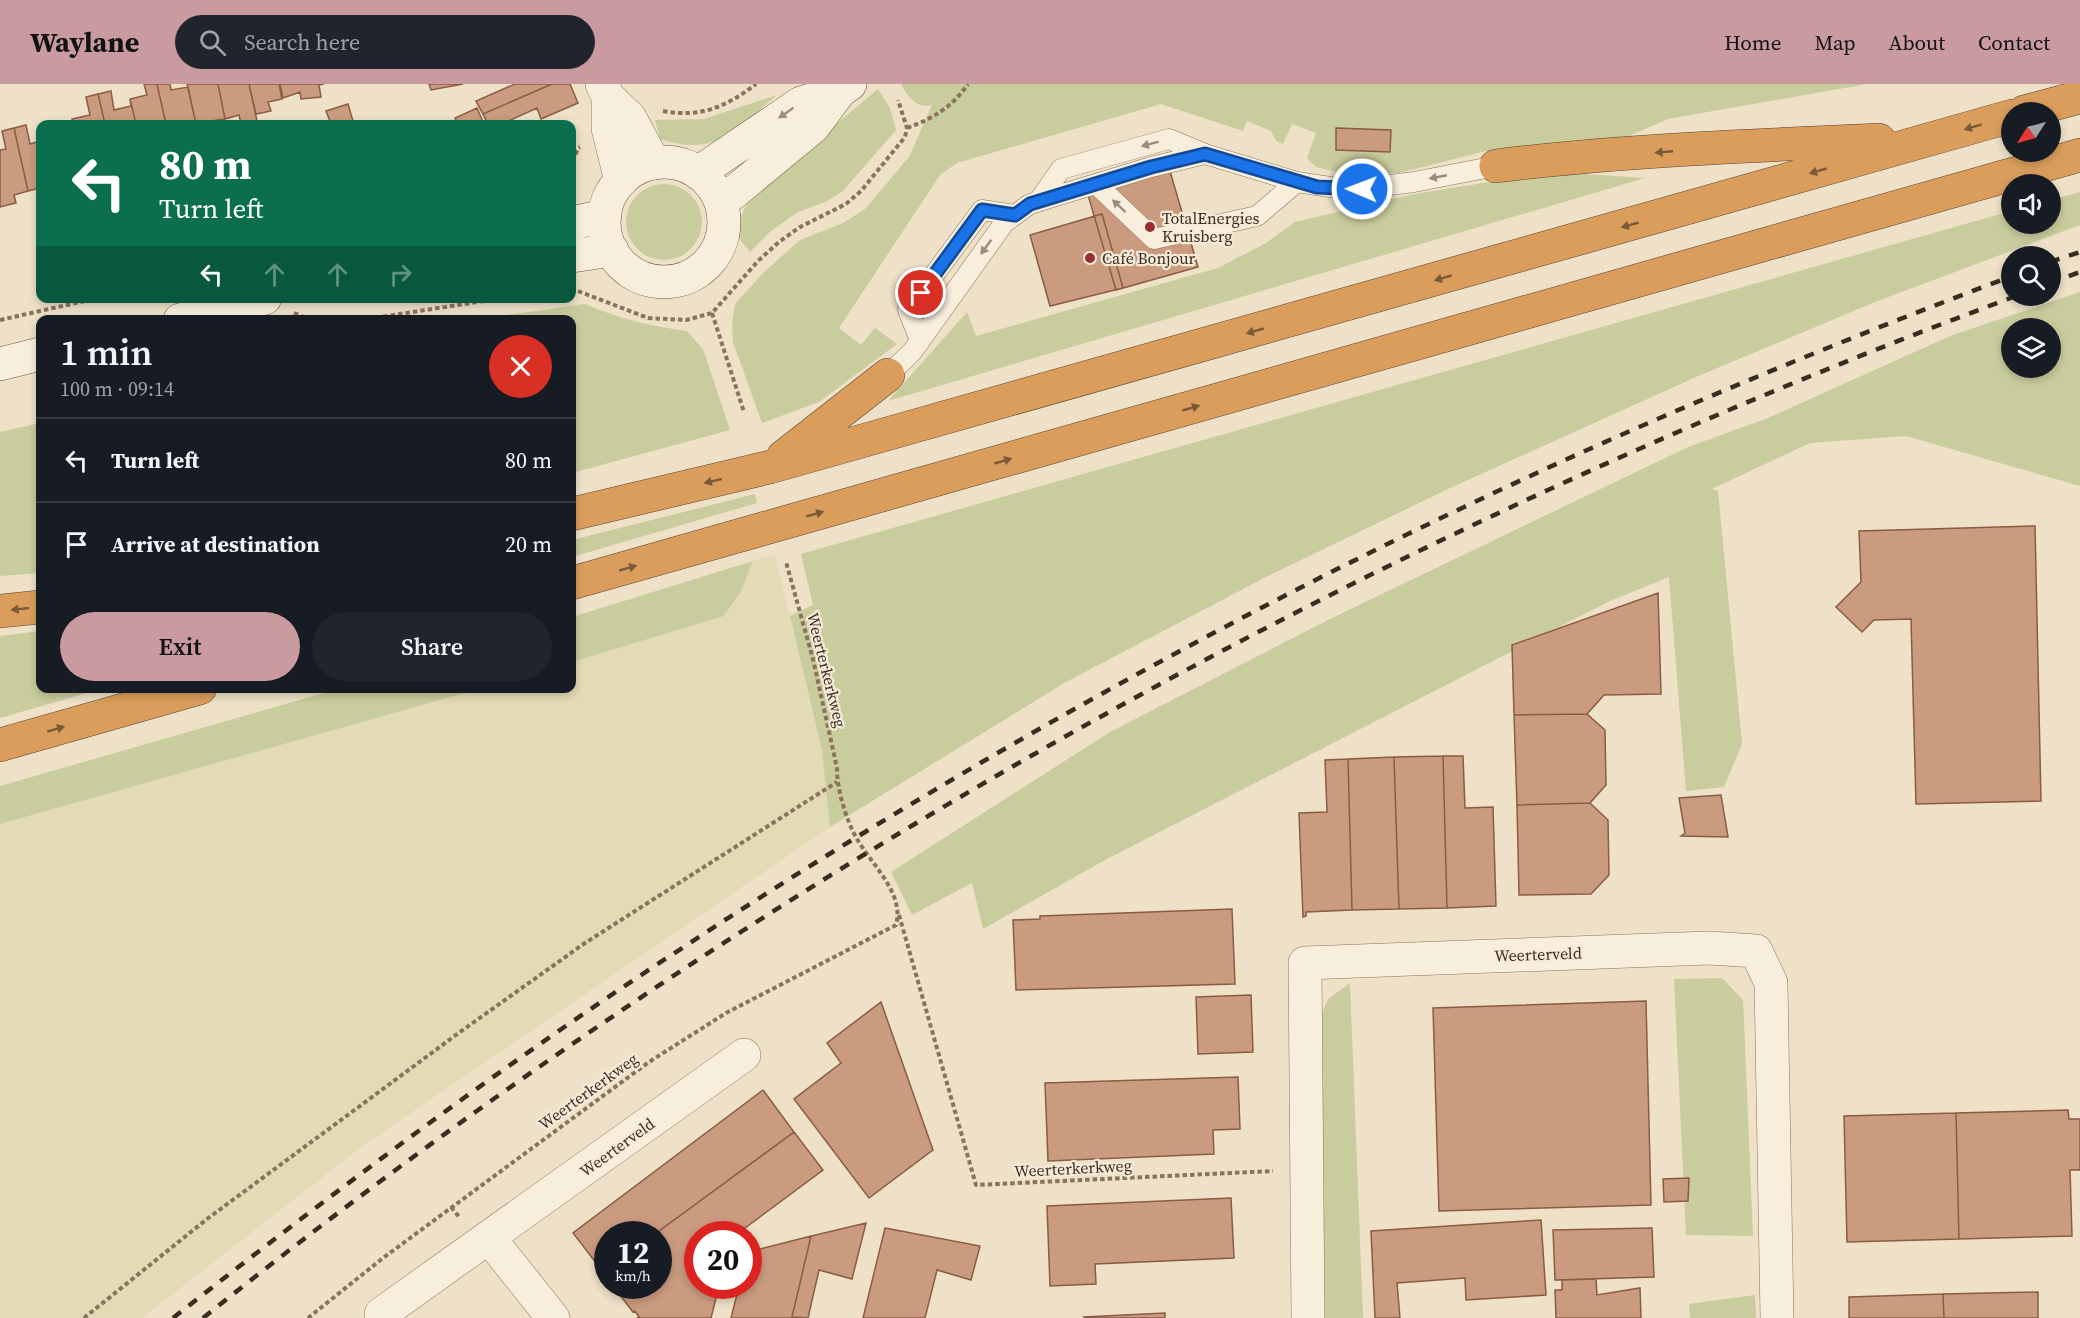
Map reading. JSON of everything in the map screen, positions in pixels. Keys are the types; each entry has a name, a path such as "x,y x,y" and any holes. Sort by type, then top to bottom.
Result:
{"highway":[{"path":"2061,102 2080,97"},
{"path":"576,513 770,467 2001,119"},
{"path":"1496,166 1552,159 1722,147 1935,138"},
{"path":"576,583 2080,155"},
{"path":"770,467 888,375"},
{"path":"0,611 36,607"},
{"path":"0,745 182,693"}],"street":[{"path":"699,173 801,103 845,88"},
{"path":"721,203 813,127 845,88"},
{"path":"613,100 654,163"},
{"path":"613,100 608,128 621,181"},
{"path":"654,163 682,165 699,173 712,186 721,203 724,222 717,251 705,267 688,277 659,282 640,277 624,266 612,250 606,235 605,216 610,197 621,181 636,169 654,163"},
{"path":"576,222 605,216"},
{"path":"576,255 612,250"},
{"path":"199,315 246,303"},
{"path":"0,364 36,355"},
{"name":"Weerterveld","path":"1308,1318 1305,963 1709,948 1756,951 1771,982 1777,1318"},
{"name":"Weerterveld","path":"381,1314 490,1239 744,1055"},
{"path":"490,1239 554,1318"}],"lane":[{"path":"1038,201 1061,169 1169,139 1205,154 1297,183 1317,187 1362,189 1496,166"},
{"path":"888,375 920,340 1004,222 1038,201 1205,154"},
{"path":"1095,184 1154,239 1257,216 1297,183"},
{"path":"920,340 908,310 982,210 1015,215"}],"path":[{"path":"613,100 652,112 699,114 728,104 756,84"},
{"path":"907,128 930,120 950,107 968,84"},
{"path":"578,291 648,318 686,320 712,313 758,261 779,242 800,227 846,204 861,191 901,144 907,128 898,100"},
{"path":"0,321 77,303"},
{"path":"393,315 471,303"},
{"path":"712,313 744,412"},
{"name":"Weerterkerkweg","path":"786,562 813,659 837,768 837,782 856,837 893,895 976,1185 1308,1170"},
{"path":"84,1318 216,1212 585,943 837,782"},
{"name":"Weerterkerkweg","path":"308,1318 400,1245 649,1062 726,1013 896,925 899,915"}],"shaded area":[{"path":"775,555 822,750 830,827 361,1147 142,1318 0,1318 0,824 465,693 576,693 576,661 724,616 741,591 753,561"}],"green space":[{"path":"901,84 1867,84 1668,119 1629,136 1486,151 1399,173 1341,173 1316,167 1307,158 1316,133 1292,124 1283,144 1276,141 1271,131 1247,121 1243,131 1161,104 957,163 940,175 839,328 861,345 875,328 897,344 819,402 762,423 733,342 732,325 735,304 764,272 800,240 843,223 865,209 909,157 932,105 917,104"},
{"path":"878,89 890,108 896,130 843,191 827,201 796,213 770,232 750,252 737,236 741,216 751,199 760,188"},
{"path":"777,95 737,129 711,142 696,145 660,139 655,120 704,119"},
{"path":"1553,172 1645,178 888,401 967,312 976,336 1218,268 1266,243 1295,222 1414,194"},
{"path":"664,184 678,187 691,195 699,208 702,222 699,236 691,249 678,257 664,260 650,257 637,249 629,236 626,222 629,208 637,195 650,187"},
{"path":"2080,192 2080,225 2061,232 2061,197"},
{"path":"2001,214 2001,234 2056,234 2024,246 2001,246 2001,255 1875,302 1696,377 1448,489 1266,577 1066,682 830,827 822,750 790,616 813,605 801,554"},
{"path":"2080,292 2080,486 1906,436 1810,443 1712,489 1718,491 1742,744 1724,787 1686,791 1669,577 1610,601 1105,860 983,929 972,883 912,915 891,872 1110,732 1332,618 1688,447 1768,418 1950,336 2001,319 2001,378 2061,378 2061,318 2003,318 2039,306 2061,306 2061,298"},
{"path":"585,304 635,321 687,331 703,349 730,430 576,472 576,315 507,315"},
{"path":"36,424 36,573 0,576 0,432"},
{"path":"755,494 757,503 576,556 576,539"},
{"path":"753,561 741,591 724,616 576,661 576,616"},
{"path":"36,632 36,693 87,693 0,718 0,636"},
{"path":"324,693 465,693 0,824 0,786"},
{"path":"1722,978 1743,1000 1753,1236 1686,1235 1674,979"},
{"path":"1350,983 1363,1318 1324,1318 1320,1018 1328,999"},
{"path":"1755,1295 1756,1318 1690,1318 1689,1304"}],"building":[{"path":"144,84 157,84 165,120 135,120 130,99 147,95"},
{"path":"157,84 170,84 171,90 188,87 195,120 165,120"},
{"path":"187,84 218,84 225,119 195,120"},
{"path":"218,84 249,84 257,120 240,120 239,115 225,119"},
{"path":"249,84 279,84 282,99 268,102 271,111 256,114"},
{"path":"280,84 324,84 319,85 321,97 301,99 300,92 283,98"},
{"path":"429,84 463,84 431,90"},
{"path":"515,84 552,84 483,114 476,101"},
{"path":"552,84 570,84 578,103 541,119 537,108 511,120 486,120 483,114"},
{"path":"111,91 114,110 131,106 130,99 135,120 104,120 98,94"},
{"path":"98,94 104,120 72,120 90,115 86,97"},
{"path":"348,104 353,120 329,120 326,111"},
{"path":"477,108 482,120 456,120 455,118"},
{"path":"26,125 30,144 36,142 36,189 28,191 14,128"},
{"path":"14,128 28,191 14,195 16,203 0,207 0,150 6,149 2,131"},
{"path":"1336,128 1391,130 1390,152 1336,150"},
{"path":"1165,154 1198,267 1116,290 1083,178"},
{"path":"1102,214 1123,288 1050,306 1030,235"},
{"path":"2035,526 2041,801 1916,804 1911,619 1874,620 1862,632 1836,607 1861,582 1859,531"},
{"path":"1658,593 1661,694 1604,695 1587,714 1514,715 1512,645"},
{"path":"1587,714 1605,730 1606,785 1590,803 1517,805 1514,715"},
{"path":"1443,756 1447,908 1399,909 1394,757"},
{"path":"1443,756 1463,756 1465,808 1493,807 1496,906 1447,908"},
{"path":"1394,757 1399,909 1352,910 1348,759"},
{"path":"1348,759 1352,910 1306,912 1306,916 1303,917 1299,813 1327,812 1325,760"},
{"path":"1721,795 1728,837 1681,836 1685,833 1679,798"},
{"path":"1590,803 1608,820 1609,875 1591,894 1519,895 1517,805"},
{"path":"1232,909 1235,984 1016,990 1013,920 1040,919 1040,916"},
{"path":"1251,995 1253,1052 1198,1054 1196,997"},
{"path":"1646,1001 1651,1205 1439,1211 1433,1008"},
{"path":"881,1002 933,1150 869,1198 794,1099 841,1063 827,1043"},
{"path":"1238,1077 1240,1129 1213,1130 1214,1154 1048,1161 1045,1083"},
{"path":"763,1090 794,1132 672,1222 594,1221 594,1260 573,1233"},
{"path":"2068,1110 2069,1119 2080,1119 2080,1170 2070,1170 2072,1236 1959,1239 1956,1113"},
{"path":"1956,1113 1959,1239 1847,1242 1844,1116"},
{"path":"794,1132 823,1170 754,1221 684,1221 684,1299 716,1299 711,1318 637,1318 639,1317 635,1311 633,1312 623,1299 672,1299 672,1222"},
{"path":"1689,1178 1688,1201 1664,1202 1663,1179"},
{"path":"1231,1198 1234,1258 1095,1264 1096,1284 1050,1286 1047,1206"},
{"path":"1541,1220 1546,1295 1466,1300 1465,1278 1397,1283 1400,1318 1375,1318 1371,1231"},
{"path":"866,1223 852,1279 819,1270 808,1318 792,1317 811,1236"},
{"path":"885,1228 980,1246 971,1280 937,1270 925,1318 863,1318"},
{"path":"1652,1228 1654,1277 1555,1280 1553,1230"},
{"path":"811,1236 792,1317 796,1318 731,1318 736,1299 762,1299 762,1248"},
{"path":"1596,1279 1597,1295 1640,1288 1641,1318 1556,1318 1555,1290 1562,1290 1562,1280"},
{"path":"2038,1292 2038,1318 1944,1318 1943,1294"},
{"path":"1943,1294 1944,1318 1849,1318 1849,1297"},
{"path":"1165,1313 1165,1318 1084,1317"}],"railway":[{"path":"2061,258 2080,252"},
{"path":"2061,279 2080,272"},
{"path":"173,1318 295,1223 481,1085 608,997 770,891 968,770 1069,712 1273,602 1481,499 1744,382 2001,280"},
{"path":"203,1318 410,1159 624,1009 844,867 1069,735 1299,611 1534,497 1773,392 2001,302"}],"place":[{"name":"TotalEnergies Kruisberg","path":"1150,227"},
{"name":"Café Bonjour","path":"1090,258"}],"route":[{"path":"921,293 982,210 1015,215 1030,204 1151,167 1205,154 1317,187 1362,189"}]}
